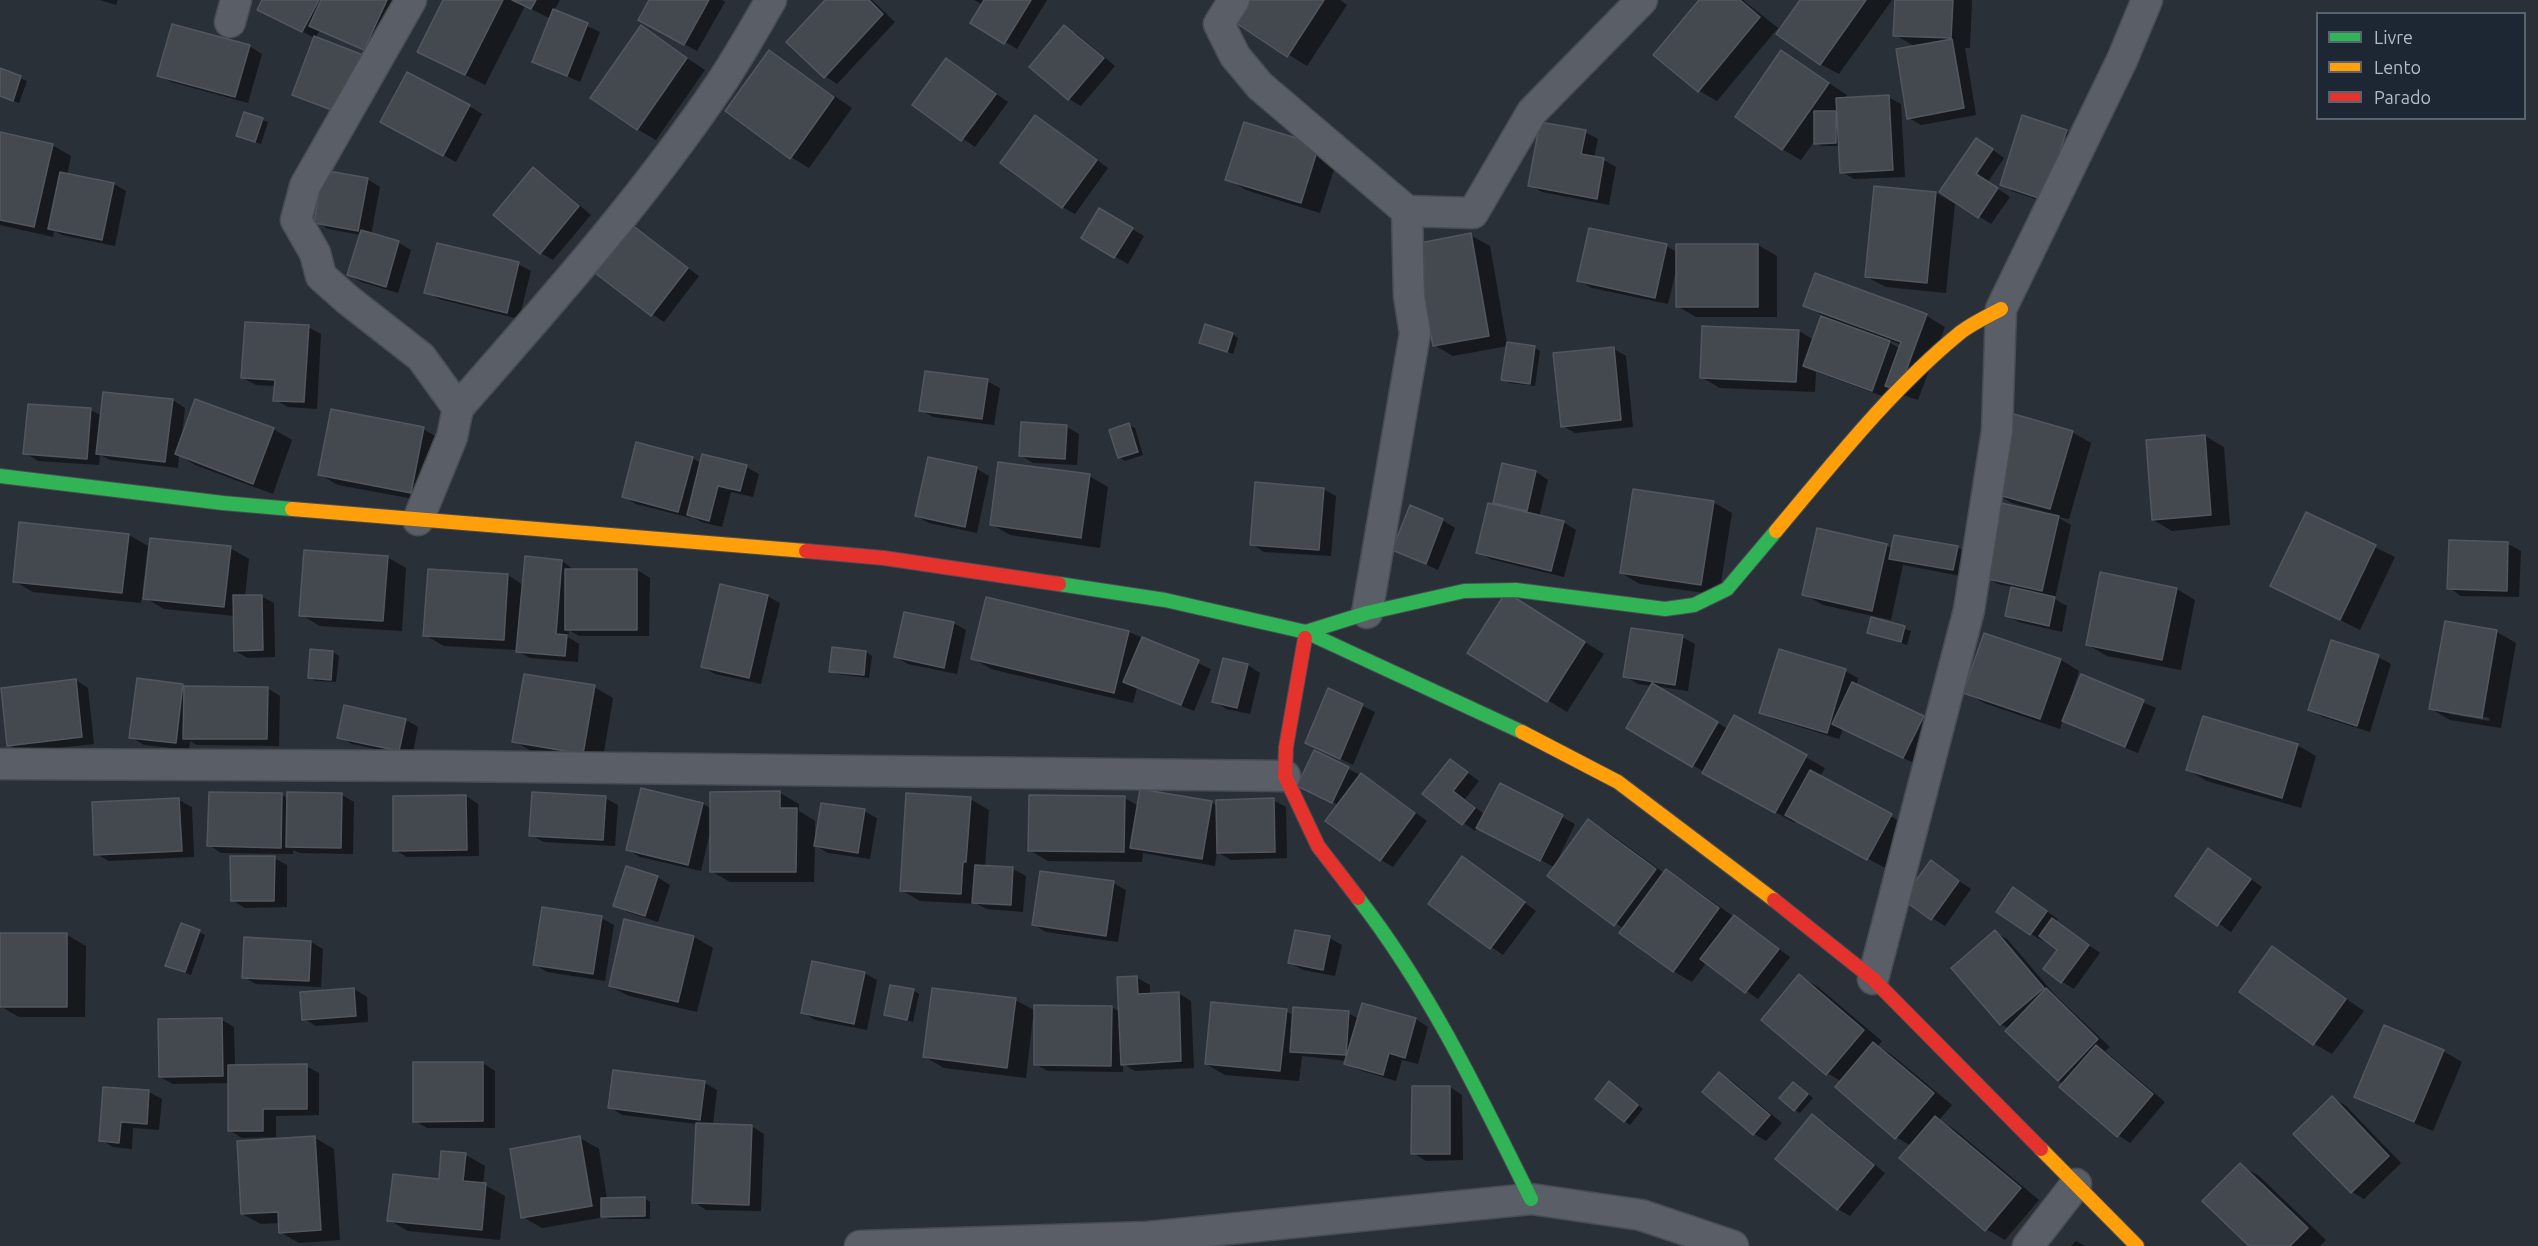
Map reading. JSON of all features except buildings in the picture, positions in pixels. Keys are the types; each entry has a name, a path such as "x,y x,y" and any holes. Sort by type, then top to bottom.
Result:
{"main road":[{"path":"1306,632 1367,613 1464,591 1516,590 1665,609 1694,605 1727,589 1862,429 1920,370 1963,331 2001,309"},
{"path":"0,476 223,503 884,558 1165,600 1306,632 1497,719 1617,782 1783,906 1873,979 2137,1246"},
{"path":"1306,632 1286,747 1285,776 1318,846 1393,943 1450,1037 1531,1199"}],"street":[{"path":"411,0 305,186 296,220 315,253 321,276 421,357 458,408"},
{"path":"418,520 452,437 458,408 659,169 720,85 771,0"},
{"path":"1234,0 1219,24 1235,56 1260,86 1407,211 1473,213 1532,112 1642,0"},
{"path":"1873,979 1969,610 1997,431 2001,309 2112,81 2147,0"},
{"path":"1367,613 1415,333 1408,296 1407,211"},
{"path":"0,764 450,766 1285,776"},
{"path":"2028,1246 2076,1184"},
{"path":"861,1246 1148,1237 1531,1199 1641,1215 1733,1246"}],"traffic: fast":[{"path":"0,476 292,509"},
{"path":"1305,638 1306,632 1367,613 1464,591 1516,590 1665,609 1694,605 1727,589 1776,531"},
{"path":"1059,584 1165,600 1306,632 1522,732"},
{"path":"1358,898 1384,933 1431,1006 1531,1199"}],"traffic: slow":[{"path":"1776,531 1864,427 1911,377 1961,332 2001,309"},
{"path":"292,509 806,551"},
{"path":"1522,732 1618,782 1774,900"},
{"path":"2041,1149 2137,1246"}],"traffic: jam":[{"path":"806,551 884,558 1059,584"},
{"path":"1305,638 1286,747 1285,776 1318,846 1358,898"},
{"path":"1774,900 1873,979 2041,1149"}]}
